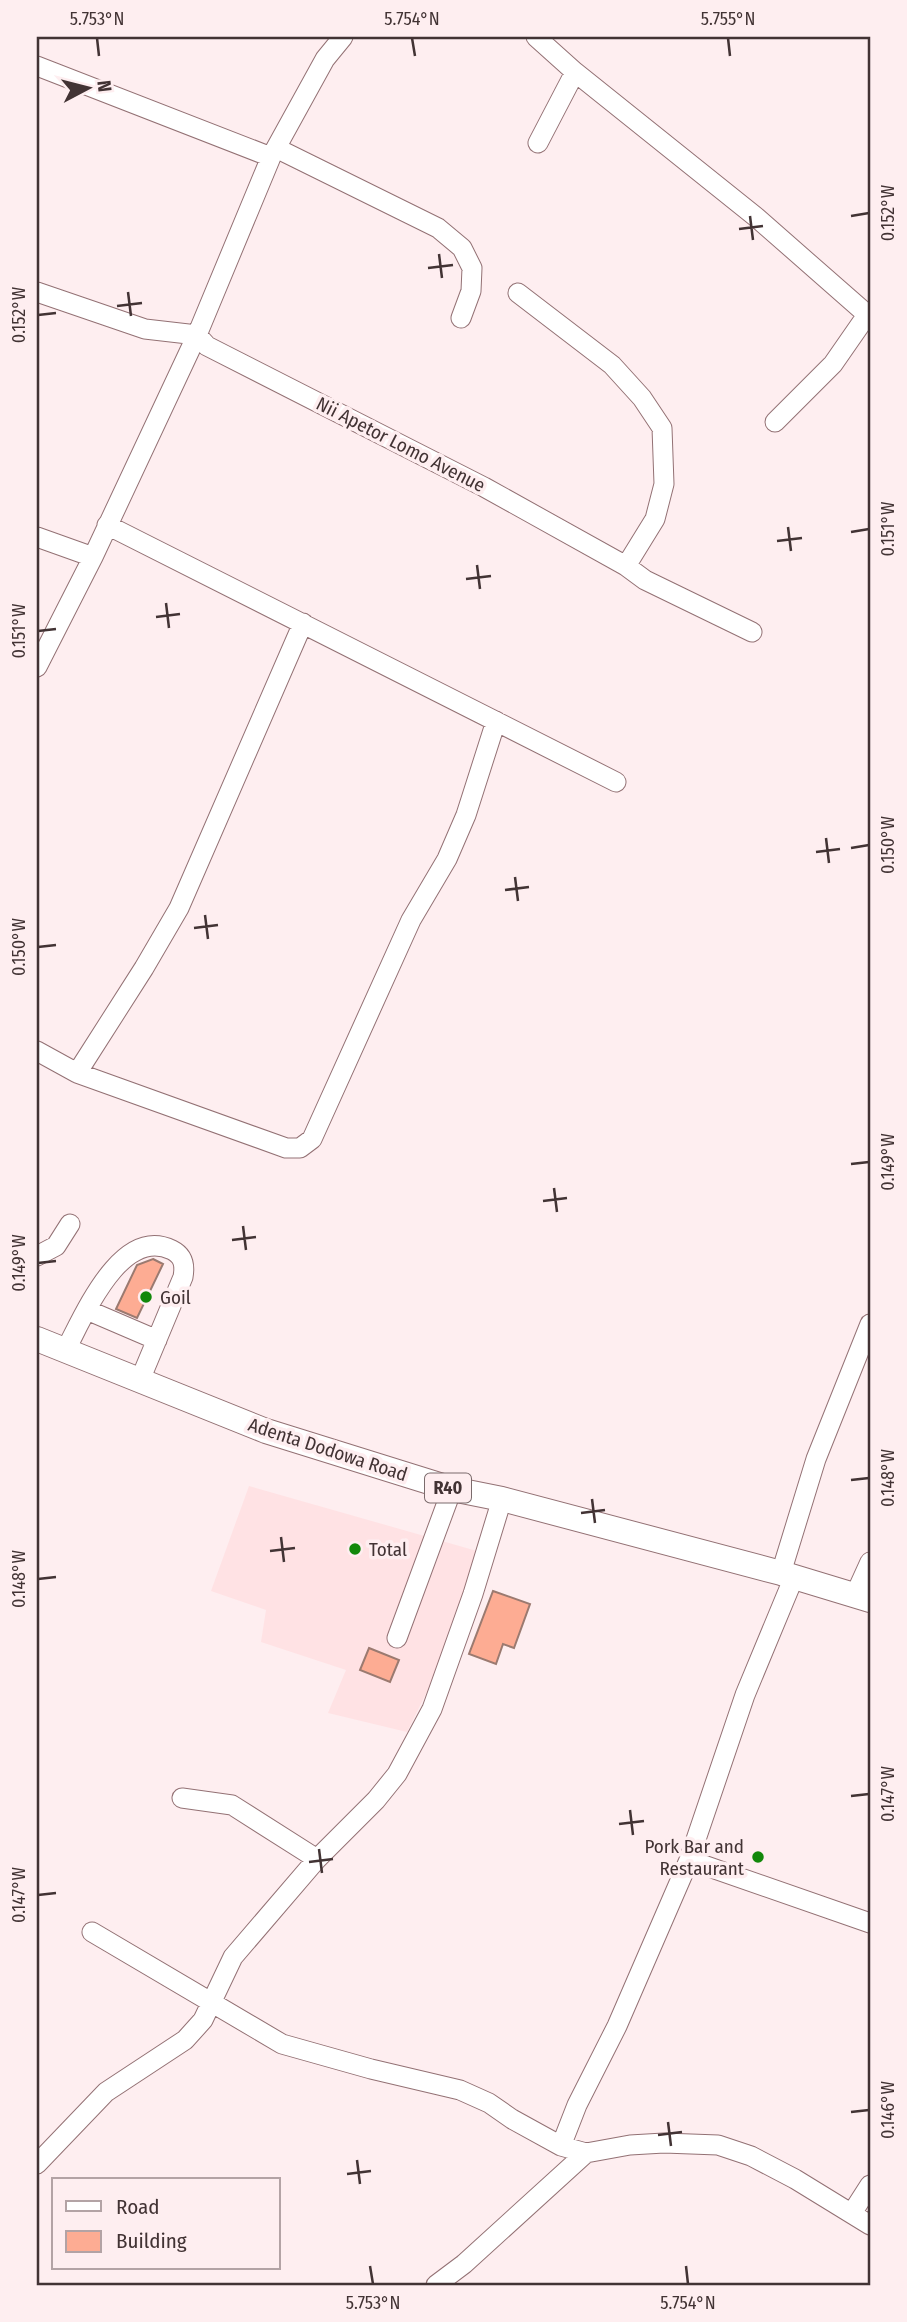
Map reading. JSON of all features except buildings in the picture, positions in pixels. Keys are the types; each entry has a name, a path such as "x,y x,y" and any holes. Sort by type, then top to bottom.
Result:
{"main road":[{"name":"Adenta Dodowa Road","path":"37,1339 266,1431 452,1489 502,1499 788,1575 863,1598"}],"street":[{"path":"37,667 93,557 197,335 273,153 325,59 343,37"},
{"path":"536,37 575,72 756,217 869,316 833,364 775,422"},
{"path":"37,66 273,153 438,228 461,248 472,268 471,291 461,318"},
{"path":"538,143 575,72"},
{"name":"Nii Apetor Lomo Avenue","path":"37,292 145,329 197,335 207,346 484,487 625,566 645,580 752,632"},
{"path":"518,293 612,365 642,398 662,428 664,484 655,519 625,566"},
{"path":"107,525 616,782"},
{"path":"37,537 93,557"},
{"path":"77,1073 144,968 178,908 303,623"},
{"path":"37,1051 77,1073 286,1148 300,1148 312,1139 411,920 447,859 466,815 496,721"},
{"path":"37,1256 56,1246 70,1224"},
{"path":"65,1351 87,1310 117,1264 133,1252 152,1244 170,1249 180,1254 185,1266 183,1277 140,1380"},
{"path":"87,1310 157,1340"},
{"path":"561,2146 577,2105 617,2026 690,1860 788,1575 816,1459 870,1324"},
{"path":"397,1639 452,1489"},
{"path":"37,2164 106,2092 185,2040 203,2020 233,1958 317,1859 376,1800 397,1774 432,1709 474,1594 502,1499"},
{"path":"863,1598 870,1562"},
{"path":"183,1798 232,1805 317,1859"},
{"path":"690,1860 870,1923"},
{"path":"92,1932 282,2044 460,2090 489,2103 561,2146 586,2153 630,2145 718,2145 751,2156 870,2225"},
{"path":"436,2285 464,2264 586,2153"},
{"path":"852,2213 870,2185"}],"shaded area":[{"path":"249,1486 484,1553 457,1631 407,1732 328,1713 346,1670 261,1642 266,1610 211,1591"}],"place":[{"name":"Goil","path":"146,1297"},
{"name":"Total","path":"355,1549"},
{"name":"Pork Bar and Restaurant","path":"758,1857"}]}
